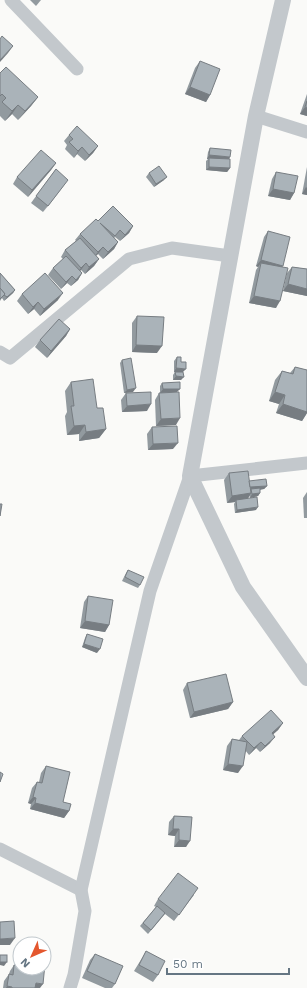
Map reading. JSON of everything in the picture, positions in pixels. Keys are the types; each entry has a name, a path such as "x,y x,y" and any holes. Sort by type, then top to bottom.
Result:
{"street":[{"path":"11,0 77,69"},
{"path":"70,988 74,975 85,911 81,890 150,591 190,476 256,116 283,0"},
{"path":"256,116 307,132"},
{"path":"0,352 10,358 129,259 172,248 230,256"},
{"path":"190,476 307,463"},
{"path":"190,476 243,587 307,678"},
{"path":"0,849 81,890"}],"building":[{"path":"2,36 13,46 0,60 0,39"},
{"path":"200,61 220,69 210,95 190,87"},
{"path":"6,67 38,97 25,111 18,105 12,111 2,102 6,98 2,94 0,96 0,73"},
{"path":"77,126 98,146 89,155 82,147 78,151 69,142 73,139 69,135"},
{"path":"210,148 231,150 230,157 209,155"},
{"path":"41,150 56,163 32,190 17,177"},
{"path":"209,158 230,159 230,168 209,167"},
{"path":"159,166 167,177 156,184 149,173"},
{"path":"56,169 68,180 48,206 36,196"},
{"path":"276,172 298,176 294,193 273,189"},
{"path":"113,206 133,226 125,235 120,230 115,236 100,223 118,242 108,252 103,247 98,252 80,234 96,219 98,221"},
{"path":"268,231 290,237 283,266 261,260"},
{"path":"80,238 99,259 89,267 86,263 81,268 65,250"},
{"path":"66,256 82,273 76,280 72,276 66,282 53,268"},
{"path":"261,263 288,268 280,301 254,296"},
{"path":"292,267 307,269 307,289 288,284"},
{"path":"0,273 15,290 7,297 0,288"},
{"path":"45,273 63,293 44,309 38,302 33,307 22,294"},
{"path":"0,288 5,294 0,299"},
{"path":"137,316 164,317 162,346 136,345"},
{"path":"59,319 70,329 51,351 40,340"},
{"path":"177,357 181,357 181,362 186,362 186,369 176,368"},
{"path":"131,358 136,388 127,390 122,360"},
{"path":"295,367 307,370 307,412 283,404 285,395 275,392 282,371 293,374"},
{"path":"175,372 183,372 184,377 176,376"},
{"path":"93,379 97,408 103,408 106,429 86,432 85,425 74,426 71,406 74,406 71,382"},
{"path":"180,382 180,389 163,389 162,383"},
{"path":"151,392 151,404 127,406 126,393"},
{"path":"179,392 180,418 161,419 159,393"},
{"path":"177,426 178,443 153,444 152,427"},
{"path":"248,471 251,493 232,496 229,473"},
{"path":"266,479 267,486 250,487 249,481"},
{"path":"260,488 260,493 252,494 251,489"},
{"path":"257,497 258,507 237,510 236,500"},
{"path":"0,504 2,504 0,516"},
{"path":"128,570 144,577 140,585 125,577"},
{"path":"88,596 113,600 109,625 85,621"},
{"path":"87,634 103,639 100,649 84,644"},
{"path":"226,674 233,702 194,712 187,683"},
{"path":"271,710 283,723 272,733 275,737 265,746 261,742 254,748 242,736"},
{"path":"232,739 247,742 243,766 228,764"},
{"path":"46,766 70,772 63,802 71,804 69,811 35,803 36,798 33,797 37,782 42,783"},
{"path":"0,772 3,774 0,782"},
{"path":"174,816 192,817 190,841 179,840 179,829 173,829"},
{"path":"178,873 198,888 179,915 158,899"},
{"path":"157,906 165,913 151,930 143,923"},
{"path":"14,921 15,936 12,936 12,938 0,939 0,922"},
{"path":"146,951 165,961 158,975 139,965"},
{"path":"95,954 123,966 115,984 87,971"},
{"path":"0,955 7,955 7,962 0,962"},
{"path":"9,974 12,976 44,976 43,984 36,983 35,988 12,988 7,986"}]}
